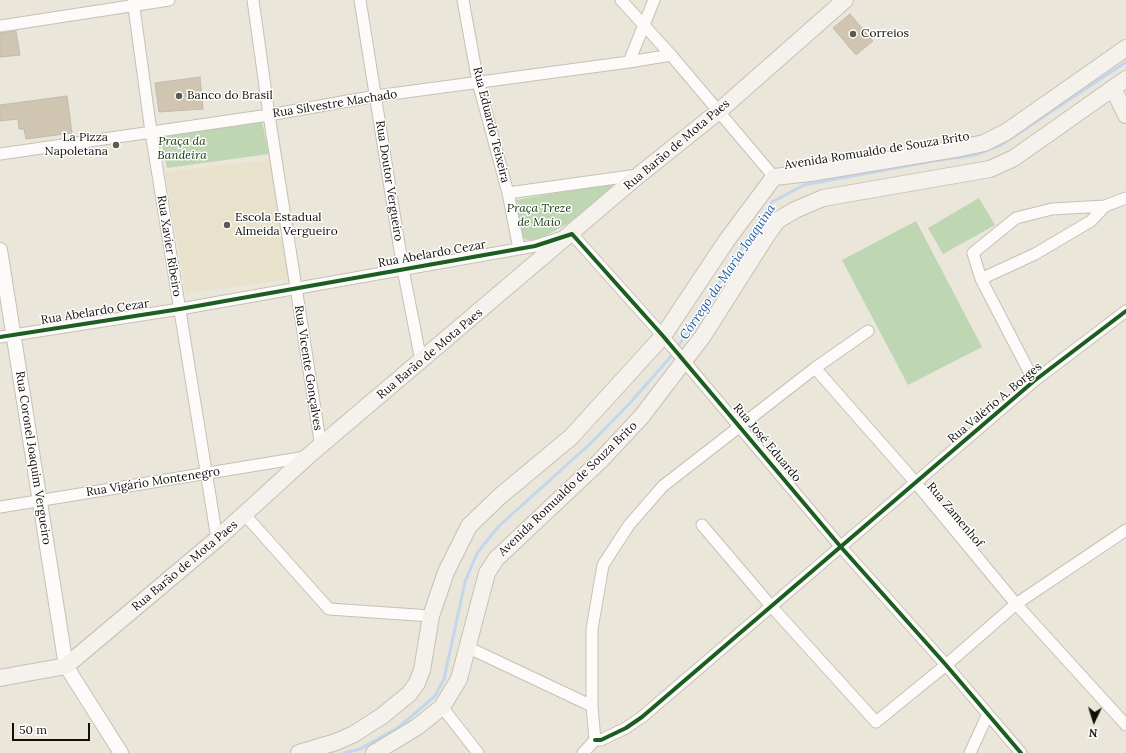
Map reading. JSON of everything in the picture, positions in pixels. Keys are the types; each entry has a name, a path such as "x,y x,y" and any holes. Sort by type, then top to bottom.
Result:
{"main road":[{"name":"Rua Barão de Mota Paes","path":"0,678 66,666 245,515 307,457 321,447 572,234 639,175 719,111 845,0"},
{"name":"Avenida Romualdo de Souza Brito","path":"299,753 336,742 354,734 382,716 408,694 417,683 422,670 431,616 446,572 469,526 499,497 571,437 662,336 727,240 774,177 810,173 984,143 1006,132 1126,48"},
{"name":"Avenida Romualdo de Souza Brito","path":"374,753 417,727 442,707 459,679 487,573 496,559 600,461 642,416 683,360 703,336 778,220 795,210 823,198 990,169 1014,158 1126,79"},
{"path":"1112,88 1126,115"}],"street":[{"path":"0,26 133,3 169,0"},
{"path":"253,0 295,288"},
{"name":"Rua Doutor Vergueiro","path":"360,0 403,269 421,361"},
{"name":"Rua Eduardo Teixeira","path":"463,0 478,82 508,193 519,249"},
{"path":"621,0 671,55 774,177"},
{"path":"629,62 654,0"},
{"name":"Rua Xavier Ribeiro","path":"133,3 151,132 217,539"},
{"name":"Rua Silvestre Machado","path":"0,154 269,115 376,96 671,55"},
{"path":"508,193 639,175"},
{"path":"1034,381 982,279 973,253 1016,218 1052,209 1105,206 1126,198"},
{"path":"982,279 1035,254 1091,220 1105,206"},
{"name":"Rua José Eduardo","path":"572,234 683,360 840,546 946,665 1021,753"},
{"name":"Rua Abelardo Cezar","path":"0,337 180,309 536,246 572,234"},
{"name":"Rua Coronel Joaquim Vergueiro","path":"0,250 66,666"},
{"name":"Rua Vicente Gonçalves","path":"295,288 321,447"},
{"name":"Rua Valério A. Borges","path":"594,740 601,740 626,728 642,717 1034,381 1126,311"},
{"path":"583,753 594,740 592,706 592,629 603,565 629,525 663,486 815,368 868,331"},
{"name":"Rua Zamenhof","path":"815,368 916,483 1016,604 1126,725"},
{"name":"Rua Vigário Montenegro","path":"0,507 307,457"},
{"path":"245,515 329,609 431,616"},
{"path":"702,525 770,606 876,722 946,665 1016,604 1126,530"},
{"path":"467,646 592,706"},
{"path":"66,666 121,753"},
{"path":"442,707 478,753"},
{"path":"970,753 988,714"}],"shaded area":[{"name":"Escola Estadual Almeida Vergueiro","path":"270,160 289,279 186,293 165,172"}],"green space":[{"name":"Praça da Bandeira","path":"262,122 269,154 167,168 160,135"},
{"name":"Praça Treze de Maio","path":"611,183 613,189 567,224 538,240 528,240 523,238 516,200"},
{"path":"979,198 995,225 943,254 928,228"},
{"path":"916,221 982,347 908,385 842,260"}],"building":[{"name":"Correios","path":"850,14 873,41 856,55 833,28"},
{"path":"16,31 20,55 0,57 0,33"},
{"name":"Banco do Brasil","path":"200,77 203,109 159,112 155,83"},
{"path":"67,96 72,133 26,139 24,129 19,129 18,119 0,121 0,105"}],"waterway":[{"name":"Córrego da Maria Joaquina","path":"677,348 772,202 804,185 933,161 975,155 1001,145 1126,62"},
{"name":"Córrego da Maria Joaquina","path":"344,753 360,749 399,727 435,696 444,679 465,582 477,553 499,526 590,444 629,404 674,353"}],"cycle path":[{"path":"0,337 180,309 535,246 572,234 663,336 840,546 946,665 1021,753"},
{"path":"595,740 601,740 626,728 642,717 1034,381 1126,311"}],"place":[{"name":"Correios","path":"853,34"},
{"name":"Banco do Brasil","path":"179,96"},
{"name":"La Pizza Napoletana","path":"116,145"},
{"name":"Escola Estadual Almeida Vergueiro","path":"227,225"}]}
